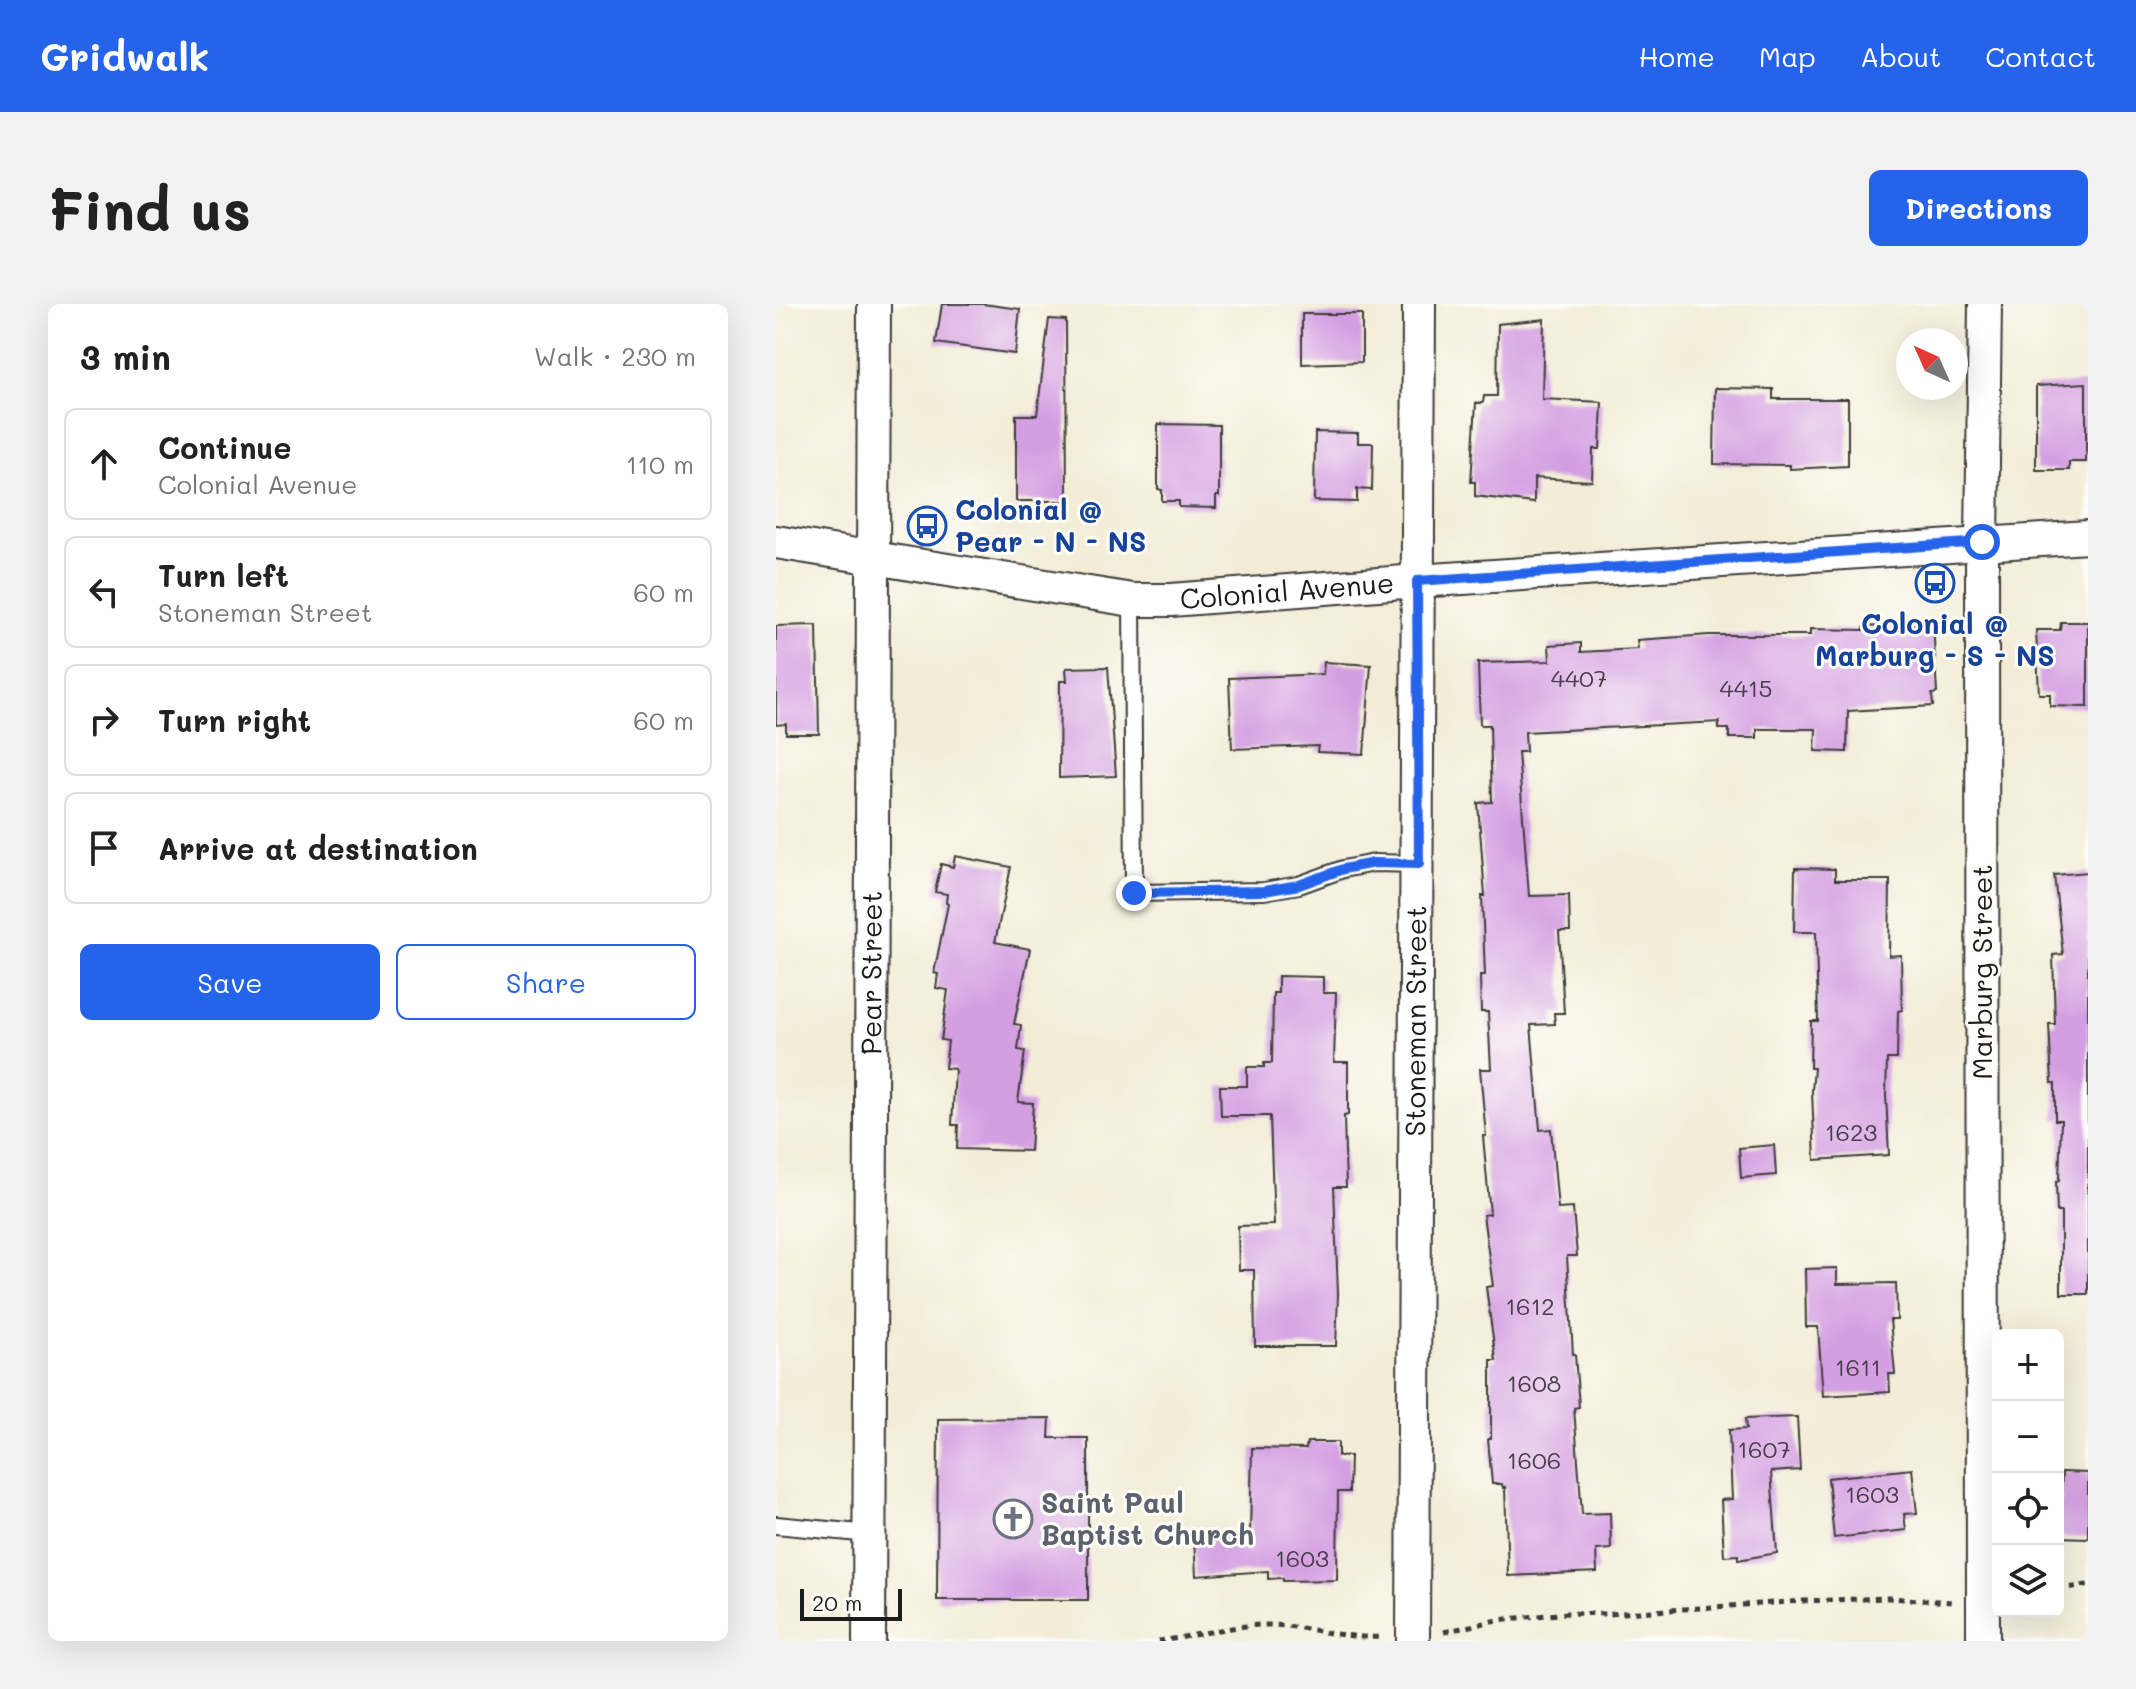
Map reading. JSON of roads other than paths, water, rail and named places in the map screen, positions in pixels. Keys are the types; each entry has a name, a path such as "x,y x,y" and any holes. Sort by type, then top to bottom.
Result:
{"street":[{"name":"Pear Street","path":"869,1641 874,304"},
{"name":"Stoneman Street","path":"1413,1638 1419,864 1419,304"},
{"name":"Marburg Street","path":"1983,1641 1982,542 1985,304"},
{"name":"Colonial Avenue","path":"776,542 1132,600 1171,600 2088,537"}],"lane":[{"path":"1132,600 1134,893 1264,891 1299,885 1343,869 1374,863 1419,864"},
{"path":"776,1525 870,1534"}],"place":[{"name":"Colonial @ Pear - N - NS","path":"927,526"},
{"name":"Colonial @ Marburg - S - NS","path":"1935,583"},
{"name":"Saint Paul Baptist Church","path":"1013,1519"}]}
